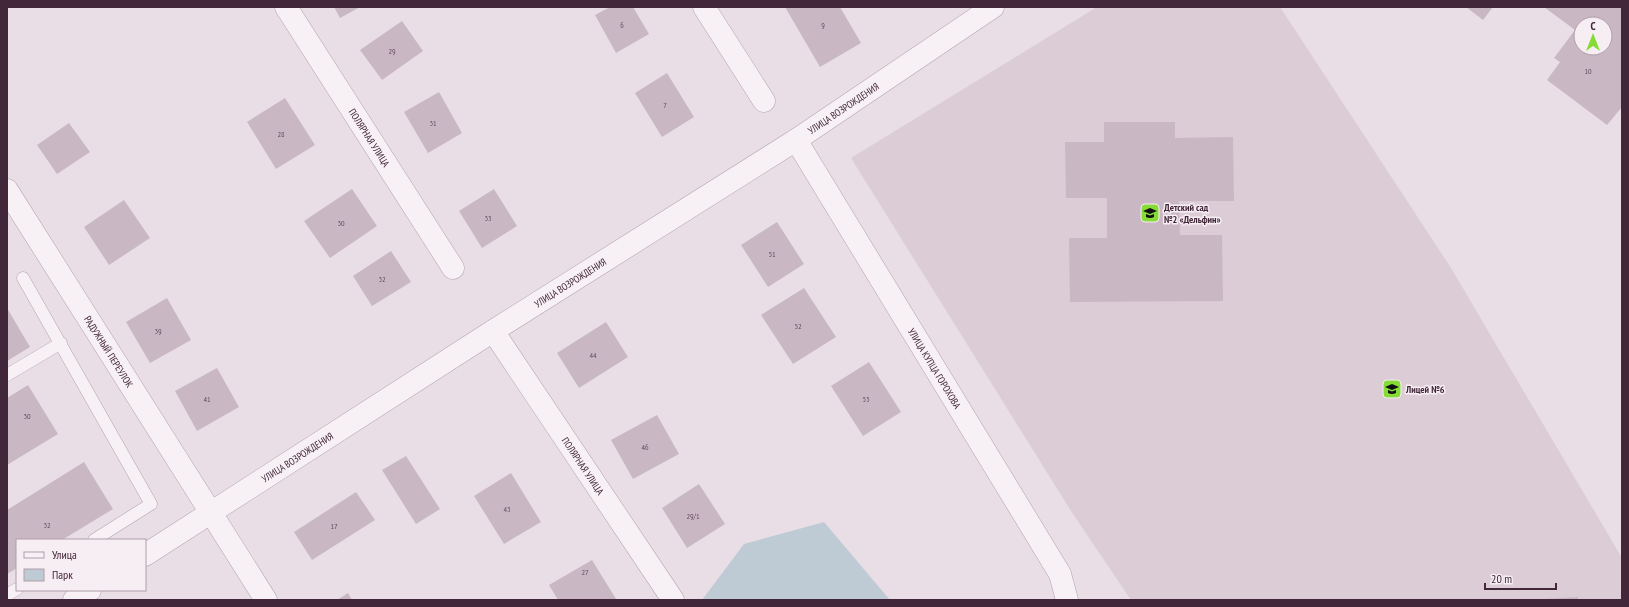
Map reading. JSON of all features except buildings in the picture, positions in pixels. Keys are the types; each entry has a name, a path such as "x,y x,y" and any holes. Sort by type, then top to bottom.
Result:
{"street":[{"name":"ПОЛЯРНАЯ УЛИЦА","path":"286,7 453,268"},
{"path":"704,7 764,101"},
{"name":"УЛИЦА ВОЗРОЖДЕНИЯ","path":"146,554 493,331 796,140 994,7"},
{"name":"УЛИЦА КУПЦА ГОРОХОВА","path":"796,140 1060,574 1067,600"},
{"name":"РАДУЖНЫЙ ПЕРЕУЛОК","path":"7,190 266,600"},
{"name":"ПОЛЯРНАЯ УЛИЦА","path":"493,331 673,600"},
{"path":"74,600 88,591"}],"lane":[{"path":"23,278 151,504 96,539"},
{"path":"7,376 61,344"},
{"path":"7,595 16,590"}],"shaded area":[{"name":"Детский сад №2 «Дельфин»","path":"1097,7 1280,7 1451,268 1622,558 1622,600 1131,600 1071,511 851,158"}],"green space":[{"path":"824,522 890,600 702,600 744,544"}],"place":[{"name":"Детский сад №2 «Дельфин»","path":"1150,213"},
{"name":"Лицей №6","path":"1392,389"}]}
